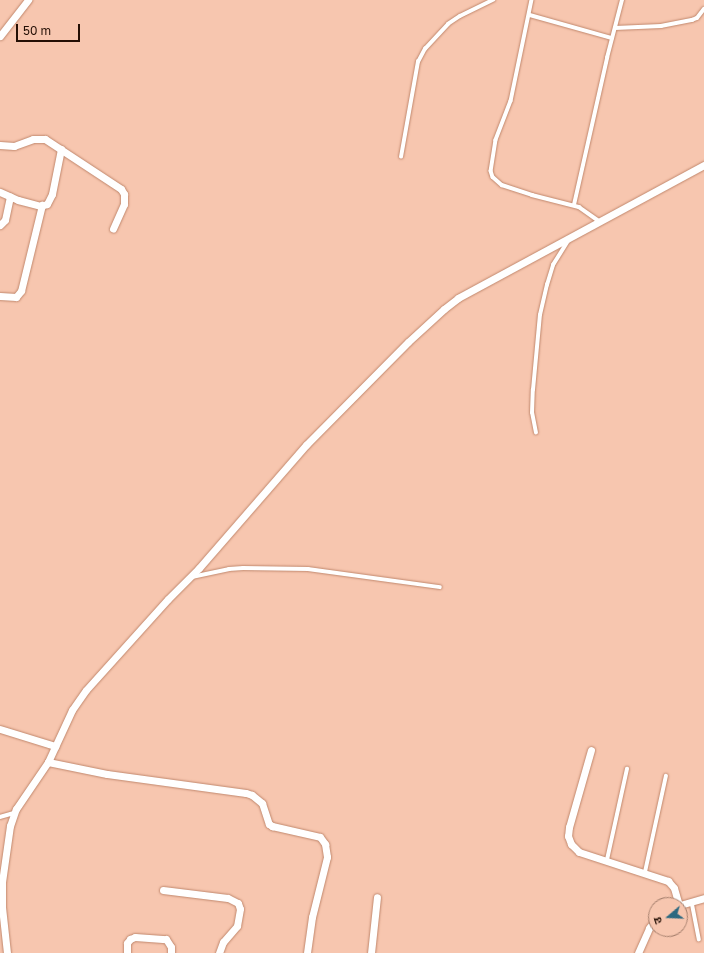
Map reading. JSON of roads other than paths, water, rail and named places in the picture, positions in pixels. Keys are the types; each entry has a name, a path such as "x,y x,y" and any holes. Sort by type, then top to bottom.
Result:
{"street":[{"path":"0,36 28,0"},
{"path":"0,145 14,146 38,138 45,139 121,189 124,194 124,204 113,229"},
{"path":"0,192 10,197 42,205 50,201 61,149"},
{"path":"7,953 2,907 2,882 10,826 15,812 48,762 72,710 86,690 168,599 190,578 306,445 408,342 444,308 458,298 704,164"},
{"path":"0,226 5,220 10,197"},
{"path":"0,296 16,297 21,290 42,205"},
{"path":"0,730 55,746"},
{"path":"591,750 569,827 568,836 571,844 579,852 645,872 668,881 674,888 677,897"},
{"path":"48,762 107,774 246,793 252,795 262,803 269,824 272,826 320,837 325,844 327,857 312,916 307,953"},
{"path":"163,890 228,898 238,903 240,909 237,926 223,942 219,953"},
{"path":"371,953 377,897"},
{"path":"688,903 704,898"},
{"path":"638,953 648,930"},
{"path":"127,953 127,943 130,939 135,937 166,940 171,947 171,953"}],"lane":[{"path":"401,157 418,62 424,49 434,36 460,16 493,0"},
{"path":"532,0 511,101 496,140 491,171 493,178 502,185 532,195 574,205 600,221"},
{"path":"574,205 622,0"},
{"path":"615,28 661,26 692,20 697,18 704,9"},
{"path":"530,15 612,38"},
{"path":"536,433 533,418 532,398 540,315 553,265 569,238"},
{"path":"190,578 229,569 308,569 440,587"},
{"path":"607,860 627,769"},
{"path":"645,872 666,776"},
{"path":"0,817 15,812"},
{"path":"692,902 699,939"}]}
